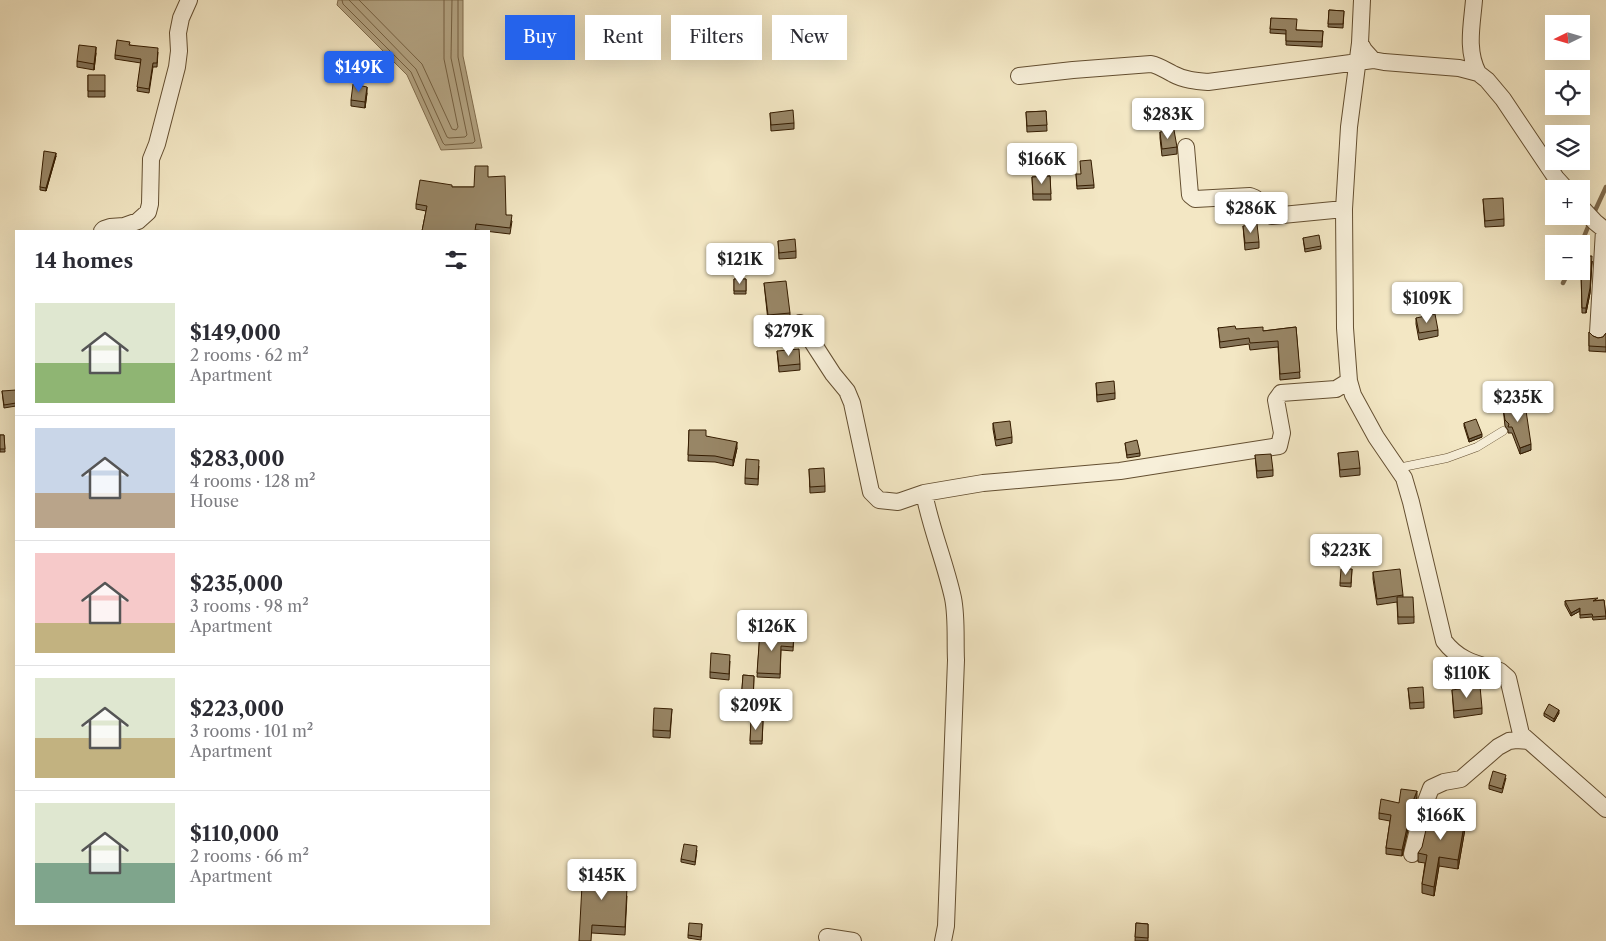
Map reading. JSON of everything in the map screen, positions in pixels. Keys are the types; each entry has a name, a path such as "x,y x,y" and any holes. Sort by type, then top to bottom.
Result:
{"street":[{"path":"104,230 138,221 148,212 150,204 151,159 158,144 177,67 179,51 178,33 181,18 189,0"},
{"path":"1362,0 1360,43 1365,61 1349,127 1344,209 1345,328 1349,381 1353,395 1376,437 1404,478 1444,641 1452,651 1464,659 1500,671 1508,678 1521,734 1606,809"},
{"path":"1474,0 1470,47 1471,57 1478,73"},
{"path":"1459,68 1471,57"},
{"path":"1019,76 1151,64 1190,81 1208,82 1365,61 1459,68 1478,73 1487,80 1503,99 1558,180"},
{"path":"1186,147 1190,195 1196,199 1250,196 1255,198 1261,210 1272,216 1344,209"},
{"path":"1595,221 1598,333"},
{"path":"800,323 833,374 847,391 852,403 871,492 879,500 898,502 924,494 983,483 1120,471 1279,446 1282,433 1276,400 1281,393 1336,389 1349,381"},
{"path":"924,494 928,517 946,570 953,601 955,624 956,660 946,926 943,941"},
{"path":"1412,854 1423,809 1431,788 1444,782 1461,779 1503,744 1516,740 1528,741"},
{"path":"827,937 853,941"}],"lane":[{"path":"1398,468 1447,458 1477,447 1503,431"}],"water":[{"path":"338,0 463,0 463,56 482,148 441,150 407,75 337,5"}],"building":[{"path":"1329,10 1344,11 1343,24 1328,24"},
{"path":"1271,18 1297,19 1296,30 1323,31 1322,42 1286,41 1286,30 1270,29"},
{"path":"117,40 130,42 129,45 158,48 157,63 153,63 149,89 137,87 141,59 115,55"},
{"path":"79,45 96,47 94,64 77,61"},
{"path":"88,75 105,75 105,91 88,91"},
{"path":"353,84 367,87 365,102 351,100"},
{"path":"793,110 794,123 771,125 770,113"},
{"path":"1046,111 1047,125 1027,126 1026,112"},
{"path":"1174,130 1177,147 1162,149 1160,132"},
{"path":"44,151 56,153 46,188 40,187"},
{"path":"1091,160 1094,185 1077,186 1076,174 1081,174 1080,161"},
{"path":"475,166 488,166 488,177 505,176 506,215 512,215 510,228 476,224 475,230 422,230 427,206 416,204 420,180 452,185 452,187 474,187"},
{"path":"1050,176 1051,194 1033,194 1032,177"},
{"path":"1503,198 1504,219 1485,221 1483,199"},
{"path":"1257,224 1259,242 1245,243 1243,226"},
{"path":"1319,235 1321,246 1305,249 1303,238"},
{"path":"795,239 796,251 779,253 778,241"},
{"path":"1590,256 1592,256 1590,288 1586,308 1582,308 1581,280 1590,280"},
{"path":"734,279 746,279 746,291 734,291"},
{"path":"786,281 790,313 768,315 764,283"},
{"path":"1435,314 1438,330 1419,333 1416,318"},
{"path":"1235,326 1236,329 1263,327 1263,331 1296,327 1300,372 1280,374 1278,341 1250,343 1249,338 1220,342 1218,328"},
{"path":"1589,332 1598,338 1603,337 1606,333 1606,347 1589,346"},
{"path":"799,349 800,364 779,366 777,351"},
{"path":"1114,381 1115,393 1097,395 1096,383"},
{"path":"15,390 15,403 4,405 2,391"},
{"path":"1525,404 1531,444 1520,448 1512,427 1508,427 1509,424 1505,420 1503,407"},
{"path":"1476,419 1482,434 1469,439 1464,423"},
{"path":"1010,421 1012,437 996,440 993,423"},
{"path":"689,430 706,430 706,436 737,442 733,460 715,456 688,455"},
{"path":"0,435 4,435 5,449 0,449"},
{"path":"1137,440 1140,453 1127,455 1125,443"},
{"path":"1358,451 1360,468 1340,470 1338,453"},
{"path":"1271,454 1273,470 1257,471 1255,455"},
{"path":"746,459 759,460 758,479 745,478"},
{"path":"824,468 825,486 810,487 809,469"},
{"path":"1341,569 1352,569 1351,583 1340,583"},
{"path":"1400,569 1403,595 1377,599 1373,572"},
{"path":"1397,597 1413,597 1414,617 1398,617"},
{"path":"1598,598 1593,601 1604,600 1606,616 1580,615 1580,608 1571,613 1565,601"},
{"path":"760,632 794,636 793,647 781,646 780,674 757,673"},
{"path":"711,653 730,655 729,674 710,672"},
{"path":"743,675 754,676 753,702 741,701"},
{"path":"1480,686 1482,708 1454,711 1452,690"},
{"path":"1423,687 1424,702 1410,703 1408,688"},
{"path":"1549,704 1559,710 1554,719 1544,713"},
{"path":"654,708 672,709 670,731 653,730"},
{"path":"751,721 763,721 762,741 750,741"},
{"path":"1493,771 1506,775 1502,789 1489,785"},
{"path":"1401,789 1417,791 1402,850 1386,848 1391,815 1379,813 1381,799 1399,803"},
{"path":"1431,808 1466,814 1458,860 1439,857 1434,887 1422,884 1427,855 1418,853 1422,847"},
{"path":"684,844 697,846 695,862 681,859"},
{"path":"585,866 620,868 619,887 627,888 625,927 592,925 591,941 579,941 582,885 584,886"},
{"path":"689,923 702,924 701,937 688,935"},
{"path":"1136,923 1148,924 1148,938 1135,937"}],"waterway":[{"path":"1593,215 1606,187"},
{"path":"1585,235 1589,225"}]}
